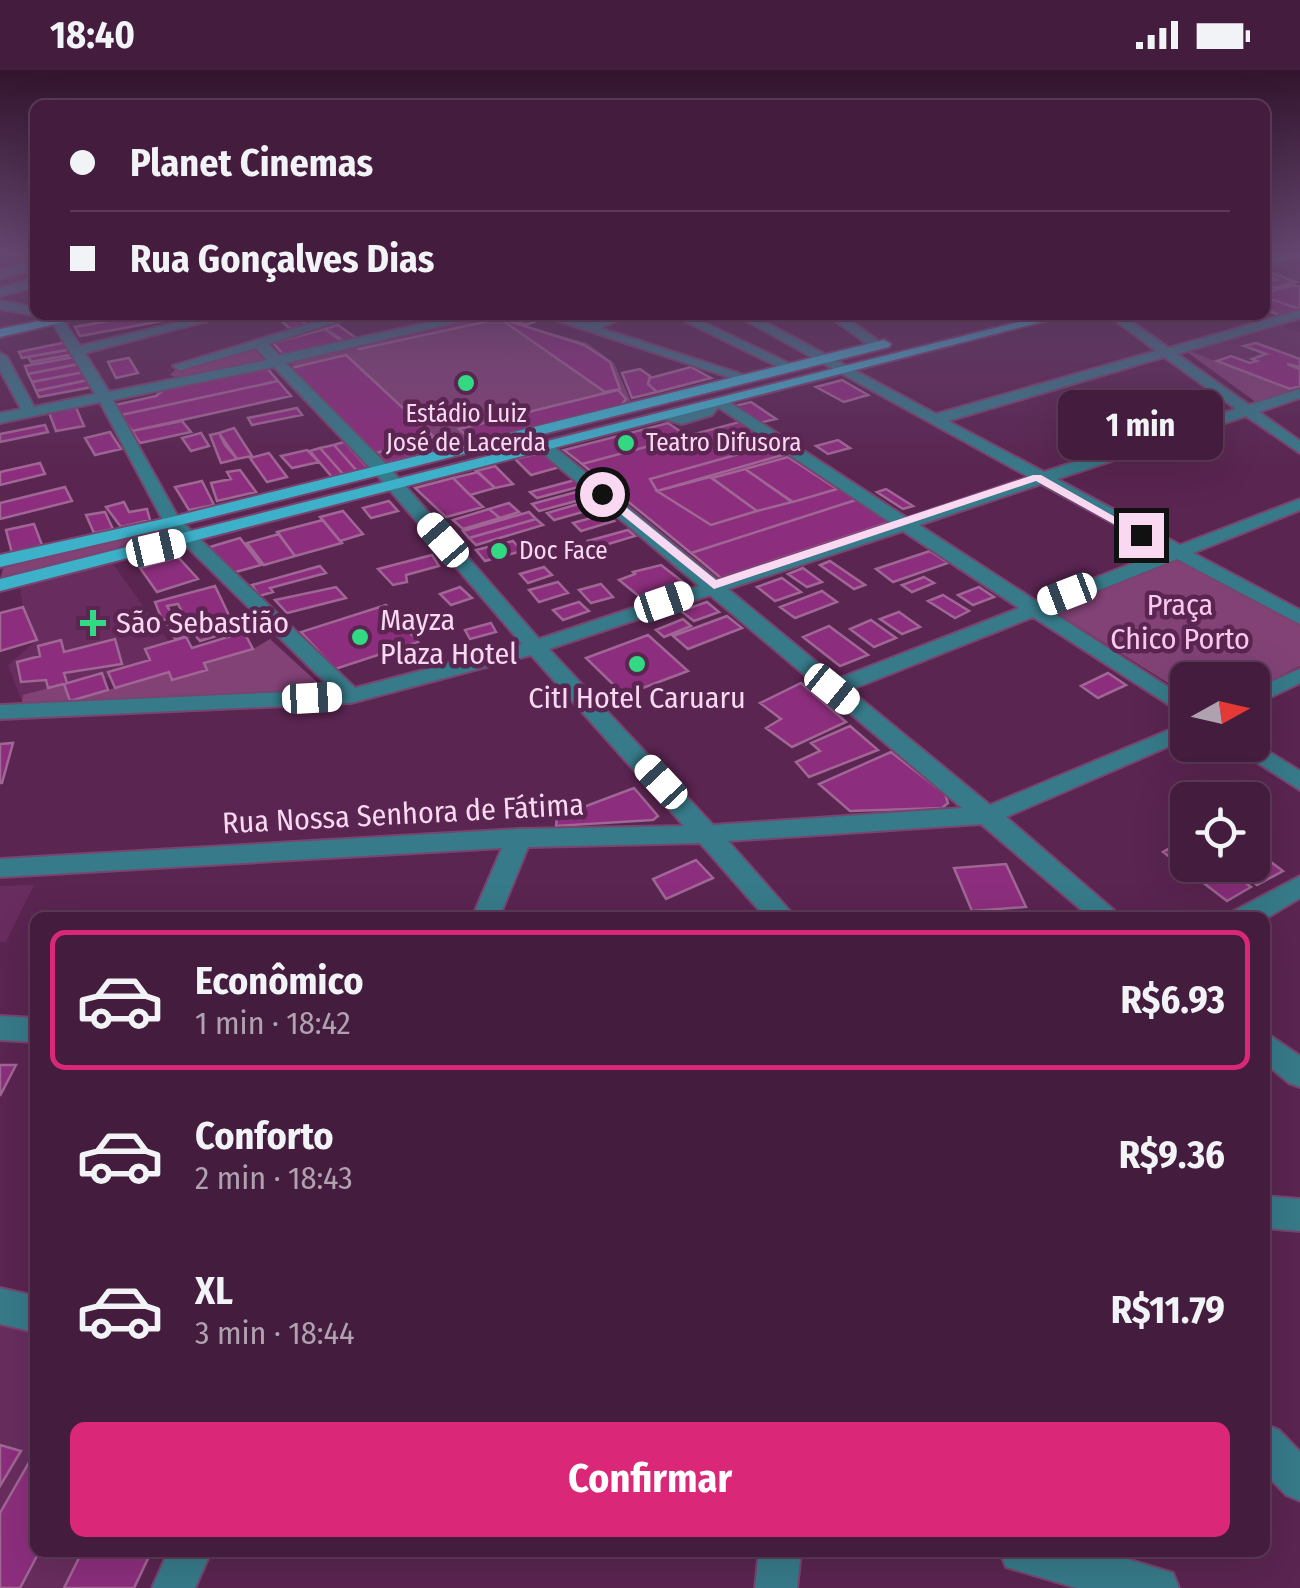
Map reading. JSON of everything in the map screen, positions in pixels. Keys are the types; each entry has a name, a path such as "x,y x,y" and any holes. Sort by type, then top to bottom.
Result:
{"main road":[{"path":"0,560 172,522 958,326"},
{"path":"716,404 1021,326"},
{"path":"0,585 668,416"}],"street":[{"path":"54,326 78,351 172,522 350,696"},
{"path":"78,351 180,326"},
{"path":"0,418 102,392 306,326"},
{"path":"102,392 278,362 288,356 431,326"},
{"path":"585,326 746,378"},
{"path":"701,326 792,368"},
{"path":"761,326 1300,618"},
{"path":"849,326 879,346"},
{"path":"1129,326 1300,448"},
{"path":"933,420 1259,326"},
{"path":"259,343 382,470 535,647 778,912"},
{"path":"0,357 29,410"},
{"path":"162,371 165,378 176,382"},
{"path":"0,712 350,696 535,647 1037,477 1300,393"},
{"path":"668,416 688,418 707,412 716,404 1170,698"},
{"path":"546,448 1103,912"},
{"path":"832,689 1300,504"},
{"path":"1270,689 1300,675"},
{"name":"Rua Nossa Senhora de Fátima","path":"0,868 519,838 709,834 989,815 1170,737"},
{"path":"1269,762 1300,782"},
{"path":"488,912 519,838"},
{"path":"1254,912 1300,886"},
{"path":"0,1028 30,1030"},
{"path":"1270,1049 1300,1074"},
{"path":"1270,1212 1300,1215"},
{"path":"0,1306 30,1313"},
{"path":"1270,1449 1300,1481"},
{"path":"173,1588 188,1557"},
{"path":"776,1588 779,1557"},
{"path":"1039,1557 1145,1586"}],"shaded area":[{"path":"1282,326 1300,332 1300,388 1291,391 1190,351"},
{"name":"São Sebastião","path":"113,564 182,660 21,699 8,665 37,640 23,607 20,586"},
{"path":"34,885 6,942 0,942 0,886"},
{"path":"0,1323 30,1332 30,1557 151,1557 136,1588 0,1588"}],"green space":[{"name":"Estádio Luiz José de Lacerda","path":"439,326 527,326 587,343 614,363 632,404 386,463 286,359"},
{"path":"254,348 266,363 181,379 170,375 176,369"},
{"path":"1187,352 1291,391 1257,403"},
{"path":"167,528 171,539 0,580 4,565"},
{"name":"Praça Chico Porto","path":"1179,557 1300,621 1300,666 1270,681 1270,662 1170,662 1170,684 1052,610"},
{"path":"270,639 330,694 21,707 23,695 64,684 71,701 169,672 173,680 206,670 204,663 253,649"}],"building":[{"path":"81,326 136,326 80,336 75,327"},
{"path":"339,326 356,338 344,341 325,329"},
{"path":"437,326 467,326 359,349 354,343"},
{"path":"510,326 524,326 584,345 610,362 620,389 605,392"},
{"path":"325,329 343,342 284,355 273,343"},
{"path":"67,342 72,349 22,358 19,352"},
{"path":"1256,343 1300,359 1300,367 1287,364 1300,369 1300,386 1290,389 1217,361 1231,356 1250,363 1257,361 1252,359 1266,354 1244,346"},
{"path":"72,349 75,354 31,362 28,357"},
{"path":"346,355 434,437 372,454 291,368"},
{"path":"75,357 79,364 28,374 25,366"},
{"path":"129,358 138,373 116,378 108,362"},
{"path":"79,364 84,372 32,382 28,374"},
{"path":"691,367 711,378 657,392 648,384 650,378"},
{"path":"267,368 278,381 121,415 115,405 156,396 166,388"},
{"path":"640,369 650,376 648,384 657,392 632,398 622,373"},
{"path":"84,372 88,380 36,391 32,382"},
{"path":"88,380 92,387 39,397 36,391"},
{"path":"842,380 868,395 844,402 816,387"},
{"path":"278,381 291,396 132,431 121,415"},
{"path":"618,390 626,399 620,407 474,442 459,429"},
{"path":"751,402 776,419 759,423 734,406"},
{"path":"75,405 84,426 56,431 48,410"},
{"path":"297,408 302,415 252,425 248,418"},
{"path":"182,421 191,432 140,443 132,431"},
{"path":"743,421 862,498 691,553 582,464"},
{"name":"Teatro Difusora","path":"668,423 687,436 582,464 564,450"},
{"path":"45,425 48,432 0,442 0,434"},
{"path":"234,428 252,456 237,459 225,445 219,433"},
{"path":"110,432 121,449 95,455 85,438"},
{"path":"201,433 209,446 191,451 182,438"},
{"path":"219,433 237,459 221,463 210,435"},
{"path":"428,440 448,442 453,447 386,463 376,453"},
{"path":"838,440 850,448 828,454 816,446"},
{"path":"344,442 368,468 357,471 334,445"},
{"path":"334,445 357,471 343,474 320,448"},
{"path":"771,445 786,454 657,491 650,479"},
{"path":"320,448 343,474 332,477 310,451"},
{"path":"307,450 319,462 292,468 281,456"},
{"path":"543,452 560,467 531,475 515,459"},
{"path":"269,453 287,477 267,482 250,458"},
{"path":"788,457 837,489 793,502 745,469"},
{"path":"40,463 45,474 0,485 0,472"},
{"path":"495,466 513,484 495,488 476,471"},
{"path":"745,469 792,502 757,511 712,478"},
{"path":"240,470 256,492 217,501 211,483 231,479 227,472"},
{"path":"478,472 495,488 470,495 453,478"},
{"path":"710,477 757,511 711,525 657,491"},
{"path":"453,478 483,507 446,517 415,488"},
{"path":"579,479 586,485 537,498 530,492"},
{"path":"202,481 214,505 189,510 175,487"},
{"path":"65,487 72,501 0,519 0,503"},
{"path":"886,489 913,506 903,509 877,492"},
{"path":"584,490 591,497 539,511 532,504"},
{"path":"862,498 896,520 721,578 691,553"},
{"path":"596,499 604,506 554,520 547,513"},
{"path":"389,501 398,511 371,518 363,508"},
{"path":"124,502 129,512 147,509 150,520 121,527 106,507"},
{"path":"509,503 519,512 500,518 489,509"},
{"path":"489,509 500,518 463,529 453,520"},
{"path":"343,511 363,534 340,541 320,517"},
{"path":"105,512 113,529 94,533 86,515"},
{"path":"529,512 536,519 469,538 463,531"},
{"path":"605,514 614,521 581,531 573,523"},
{"path":"536,519 543,525 476,545 469,538"},
{"path":"323,520 342,543 295,556 277,532"},
{"path":"34,524 42,545 12,553 6,530"},
{"path":"628,530 635,536 595,548 588,541"},
{"path":"279,534 295,556 264,565 247,543"},
{"path":"240,538 261,565 232,573 210,547"},
{"name":"Doc Face","path":"513,541 522,551 485,561 476,550"},
{"path":"930,551 948,563 893,582 876,569"},
{"path":"432,555 439,566 406,575 407,582 393,585 378,569"},
{"path":"178,557 198,579 157,592 140,568"},
{"path":"830,561 865,585 854,589 820,565"},
{"path":"661,565 683,582 640,597 619,580 633,572"},
{"path":"320,566 326,573 270,588 273,592 259,596 252,585"},
{"path":"544,567 552,575 528,583 520,574"},
{"path":"803,568 822,582 807,587 788,574"},
{"path":"924,577 934,583 912,592 902,585"},
{"path":"782,578 801,592 775,601 757,587"},
{"path":"558,582 568,593 539,602 529,590"},
{"path":"601,584 613,597 591,603 579,590"},
{"path":"215,586 236,630 200,641 195,635 175,639 168,626 187,621 178,604 167,606 174,618 162,620 155,602"},
{"path":"336,587 346,598 287,613 275,600"},
{"path":"460,587 472,598 451,605 440,594"},
{"path":"979,587 994,597 973,605 958,595"},
{"path":"822,591 837,602 795,618 780,607"},
{"path":"943,595 969,611 955,618 928,601"},
{"path":"579,602 589,611 563,620 553,610"},
{"path":"707,602 719,612 694,621 681,611"},
{"name":"Mayza Plaza Hotel","path":"386,605 418,642 335,669 301,632"},
{"path":"23,607 37,640 0,651 0,613"},
{"path":"899,612 920,627 902,634 880,619"},
{"path":"727,616 742,628 688,649 673,636"},
{"path":"683,619 691,626 664,637 656,630"},
{"path":"871,620 896,638 874,647 850,629"},
{"path":"491,623 496,632 470,639 465,630"},
{"path":"829,626 868,655 840,666 803,637"},
{"path":"244,632 253,649 204,663 207,670 172,680 169,672 115,688 108,672 150,660 145,649 186,637 192,648"},
{"name":"CitI Hotel Caruaru","path":"648,635 688,671 624,695 586,658"},
{"path":"115,639 122,664 64,673 67,683 48,688 46,680 21,682 17,662 40,656 38,646 61,640 64,652"},
{"path":"102,673 108,690 70,701 64,684"},
{"path":"1108,673 1126,685 1098,698 1081,686"},
{"path":"801,683 846,722 792,747 766,728 781,719 760,703"},
{"path":"850,726 878,750 809,777 796,762 820,751 811,743"},
{"path":"13,743 2,783 0,783 0,744"},
{"path":"891,752 945,794 948,803 942,808 850,811 819,784"},
{"path":"634,788 658,816 653,820 556,826 557,817"},
{"path":"696,860 713,878 666,899 653,879"},
{"path":"1270,861 1283,871 1270,878"},
{"path":"1006,864 1026,907 972,911 954,868"},
{"path":"1202,882 1244,882 1251,887 1227,901"},
{"path":"0,1065 16,1065 0,1096"},
{"path":"0,1445 21,1451 0,1486"},
{"path":"30,1461 30,1557 36,1557 20,1588 0,1588 0,1513"},
{"path":"80,1557 149,1557 134,1588 64,1588"}],"place":[{"name":"Estádio Luiz José de Lacerda","path":"466,383"},
{"name":"Teatro Difusora","path":"626,443"},
{"name":"Doc Face","path":"499,551"},
{"name":"São Sebastião","path":"93,623"},
{"name":"Mayza Plaza Hotel","path":"360,637"},
{"name":"CitI Hotel Caruaru","path":"637,664"}],"route":[{"path":"602,494 714,585 1037,477 1141,535"}]}
